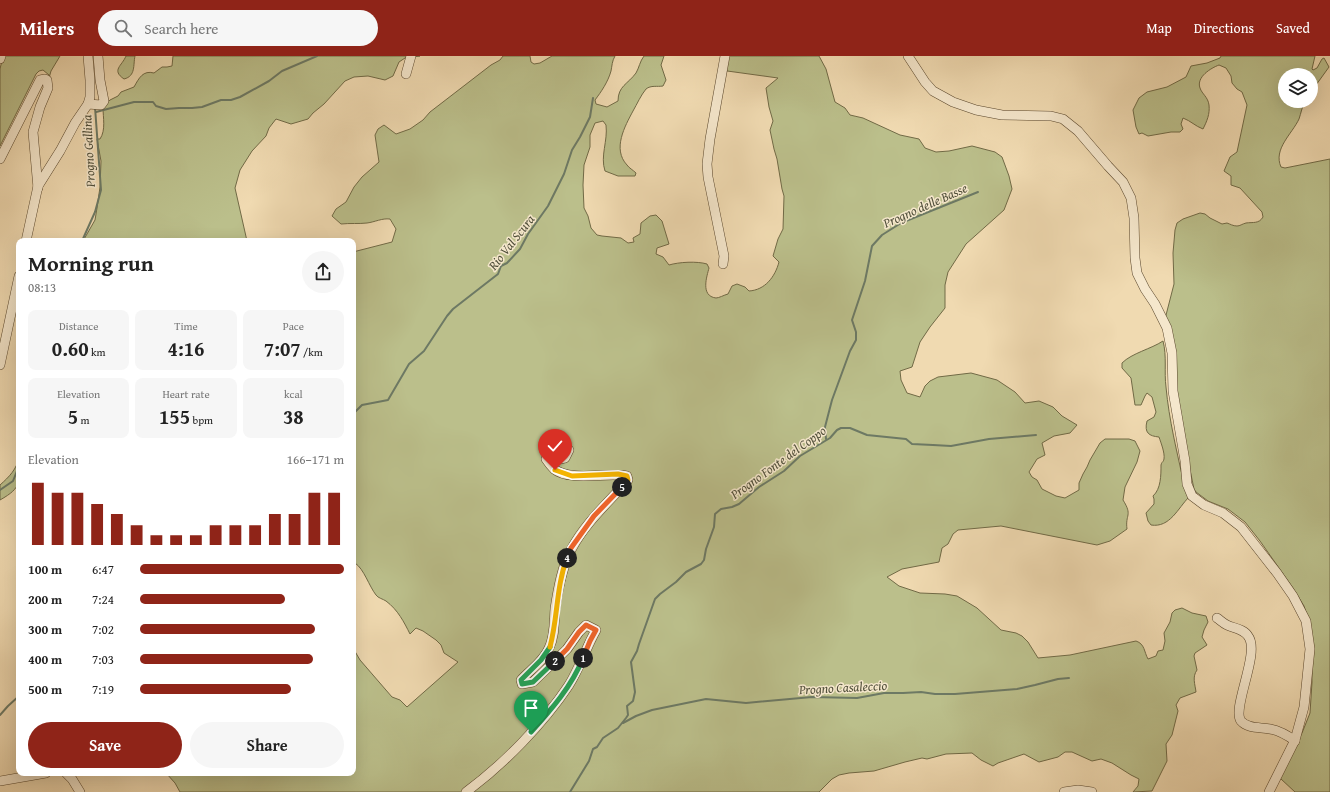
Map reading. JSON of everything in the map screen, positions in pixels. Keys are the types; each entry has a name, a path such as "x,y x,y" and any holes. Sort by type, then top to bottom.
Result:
{"street":[{"path":"27,238 38,188 75,123 89,104 90,80 88,56"},
{"path":"89,104 101,105 104,100 100,80 98,56"},
{"path":"406,74 411,56"},
{"path":"723,264 724,256 708,177 707,164 717,91 725,56"},
{"path":"908,56 925,82 933,91 953,102 976,110 1002,115 1051,116 1063,119 1078,131 1123,182 1131,198 1134,218 1137,273 1167,328 1172,353 1173,391 1185,461 1187,484 1192,496 1204,505 1223,513 1241,527 1293,596 1306,621 1310,649 1304,707 1294,741 1269,792"},
{"path":"0,159 40,80 47,80 48,88 40,107 33,132 38,188"},
{"path":"0,365 16,290"},
{"path":"466,792 486,777 552,710 570,684 581,664 596,630 586,625 567,649 533,682 522,684 521,680 541,660 549,649 554,633 558,590 564,565 571,548 594,516 628,480 627,476 618,474 572,476 555,470 546,459 555,460 566,458 569,450"},
{"path":"1217,618 1225,624 1243,631 1248,635 1251,641 1247,674 1238,711 1239,718 1248,726 1270,729 1284,733 1294,741"},
{"path":"0,781 29,776"},
{"path":"69,776 80,792"},
{"path":"1064,792 1078,790 1092,792"}],"green space":[{"path":"3,56 60,56 51,71 49,78 49,75 43,70 36,74 0,146 0,69"},
{"path":"126,56 135,56 132,73 128,78 124,79 118,73 118,70"},
{"path":"173,56 420,56 405,58 399,62 393,76 385,80 368,76 354,77 345,81 308,119 291,124 276,119 269,128 266,136 252,151 240,170 235,188 246,238 85,238 95,220 100,187 101,161 97,139 100,139 103,132 103,107 121,92 134,87 144,74 150,72 154,73 162,67 172,66"},
{"path":"503,56 530,56 531,62 534,64 540,63 552,56 615,56 608,79 595,100 596,104 607,107 618,101 618,96 622,88 636,73 644,56 664,56 661,65 666,80 663,86 646,89 630,117 621,138 620,152 628,166 636,173 635,176 618,176 605,171 603,160 606,125 603,121 595,123 590,135 590,147 584,165 584,208 591,228 597,235 621,238 628,243 634,242 633,238 640,234 641,223 650,216 656,215 662,221 669,244 657,248 656,254 663,257 669,265 688,262 707,264 709,268 706,280 706,290 708,294 716,298 728,294 732,286 737,284 745,287 749,291 755,290 760,288 772,278 779,262 773,256 778,239 783,229 784,196 770,130 773,121 766,88 778,78 720,70 722,56 819,56 826,69 835,102 845,108 850,115 863,118 900,135 919,139 925,148 936,152 972,146 995,152 1002,157 1012,189 1004,210 966,244 948,272 945,285 945,308 920,342 912,367 900,371 901,380 907,393 920,397 925,386 930,381 938,377 971,373 997,380 1015,392 1025,403 1039,401 1053,407 1062,416 1077,425 1070,433 1054,436 1042,443 1045,455 1037,459 1029,472 1032,477 1037,480 1042,489 1056,496 1065,498 1079,490 1079,483 1090,460 1100,443 1105,439 1129,439 1135,441 1140,451 1137,462 1125,487 1123,500 1128,509 1127,529 1110,541 1097,545 1001,526 958,530 953,534 948,544 942,548 939,562 902,569 887,577 899,586 920,593 957,596 977,608 1001,630 1016,633 1022,636 1028,642 1038,658 1070,655 1136,641 1143,646 1148,659 1156,656 1158,651 1163,650 1165,641 1164,633 1170,622 1172,613 1175,610 1182,608 1192,613 1206,616 1208,622 1202,637 1207,645 1195,653 1194,656 1197,670 1194,678 1196,692 1180,698 1176,705 1178,711 1172,735 1166,744 1167,761 1152,791 1133,792 1138,786 1139,779 1112,763 1101,759 1092,761 1072,752 1065,752 1058,757 1039,762 1024,754 993,766 981,760 972,753 946,754 927,759 922,758 905,762 874,771 839,775 832,779 819,792 180,792 169,776 356,776 356,653 360,660 392,697 400,700 407,707 458,662 444,653 441,645 423,631 416,628 410,634 397,612 386,601 377,596 364,573 356,564 356,251 392,242 396,229 390,219 367,223 341,224 332,216 336,209 346,202 354,187 362,177 379,162 375,135 378,129 384,125 396,134 410,129 491,65 500,60"},
{"path":"1221,56 1315,56 1312,68 1278,68 1278,108 1302,108 1296,125 1281,148 1279,160 1281,167 1285,168 1330,159 1330,792 1295,792 1281,779 1277,778 1302,733 1310,713 1312,682 1311,630 1304,606 1293,588 1245,522 1228,509 1208,501 1194,489 1179,416 1165,319 1174,284 1173,253 1177,223 1183,219 1200,213 1205,214 1222,224 1227,223 1236,226 1258,222 1263,217 1262,212 1240,188 1231,185 1231,176 1224,171 1230,157 1237,152 1247,105 1242,92 1232,83 1231,76 1226,68 1219,65 1208,71 1202,77 1199,84 1209,105 1208,117 1203,129 1183,118 1181,124 1183,129 1180,132 1148,136 1142,133 1139,134 1136,127 1133,110 1139,98 1147,92 1167,87 1186,77 1191,66 1207,63 1220,58"},
{"path":"1324,58 1329,67 1318,82 1317,68 1322,59"},
{"path":"1163,341 1165,352 1165,381 1169,412 1184,484 1189,497 1168,520 1158,525 1151,525 1148,521 1146,513 1154,504 1153,496 1158,490 1161,477 1161,465 1164,459 1163,448 1159,437 1150,435 1146,428 1147,421 1154,417 1156,412 1152,397 1147,393 1141,405 1135,405 1131,378 1122,368 1122,363 1131,356"},
{"path":"16,465 16,487 13,491 0,500 0,485 12,472"}],"waterway":[{"path":"96,112 134,102 153,102 156,106 166,109 202,107 221,100 231,100 240,97 269,81 282,71 317,56"},
{"name":"Rio Val Scura","path":"356,411 362,405 388,400 409,364 424,351 453,309 498,274 501,266 507,263 520,249 528,234 548,206 564,174 572,150 590,117 593,98"},
{"name":"Progno Gallina","path":"83,238 95,212 101,190 95,107"},
{"name":"Progno delle Basse","path":"826,439 825,427 832,400 850,351 856,340 856,332 852,320 865,281 872,246 882,235 901,223 978,192"},
{"name":"Progno Fonte del Coppo","path":"570,792 589,761 593,749 597,747 603,738 618,728 628,715 627,706 633,701 635,692 631,662 637,651 655,599 686,572 701,564 704,560 706,549 714,527 715,514 721,509 739,504 759,487 784,471 800,456 830,438 837,430 841,428 850,428 867,435 906,439 912,444 951,446 989,439 1036,435"},
{"name":"Progno Gallina","path":"0,490 13,481 16,474"},
{"name":"Progno Casaleccio","path":"623,723 652,710 706,699 746,703 812,697 857,698 884,693 921,692 955,694 1017,689 1058,679 1069,678"},
{"name":"Rio Val Scura","path":"0,715 16,699"}],"route":[{"path":"531,732 552,710 570,684 581,664 596,630 586,625 567,649 533,682 522,684 521,680 541,660 549,649 554,633 555,610 564,565 571,548 594,516 628,480 627,476 618,474 572,476 555,470"}]}
